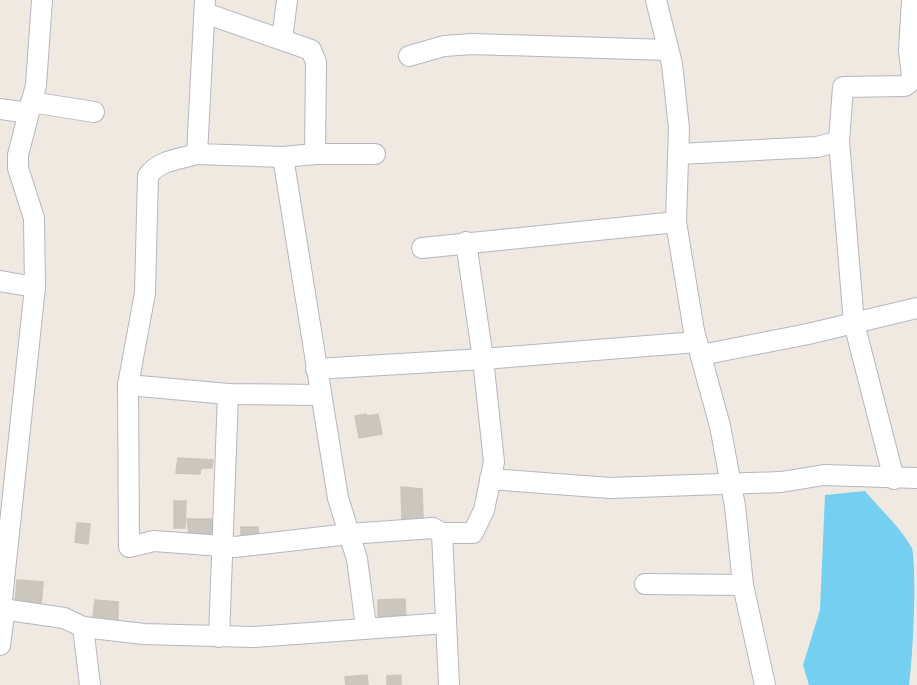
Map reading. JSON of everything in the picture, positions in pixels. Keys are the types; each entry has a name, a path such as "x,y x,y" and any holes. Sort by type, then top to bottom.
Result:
{"street":[{"path":"0,645 4,607 2,599 9,454 35,287 34,218 9,166 36,84 42,0"},
{"path":"282,39 286,0"},
{"path":"656,0 668,50 679,128 676,222 699,349 720,426 731,484 743,585 765,685"},
{"path":"894,479 854,323 839,141 843,87 905,86 910,82 912,76 909,50 913,27 912,0"},
{"path":"197,154 205,7 311,50 316,62 315,154"},
{"path":"409,56 444,46 472,44 668,50"},
{"path":"0,109 29,107 93,112"},
{"path":"678,154 817,147 839,141"},
{"path":"375,154 315,154 283,157 197,154 164,163 153,169 148,176 145,293 128,385 129,547 154,541 235,547 349,534 433,528 442,533 473,533 484,510 494,462 483,359 466,242"},
{"path":"283,157 307,294 316,369 338,498 357,559 366,627"},
{"path":"422,249 466,242 676,222"},
{"path":"0,281 35,287"},
{"path":"316,369 699,349 854,323 917,308"},
{"path":"128,385 228,394 321,395"},
{"path":"219,637 228,394"},
{"path":"490,479 610,488 781,482 824,475 917,478"},
{"path":"442,533 449,685"},
{"path":"645,584 743,585"},
{"path":"4,607 16,612 64,618 83,627 126,630 144,634 219,637 254,637 366,627 446,623"},
{"path":"83,627 90,685"}],"water":[{"path":"865,491 896,525 912,548 914,615 909,685 809,685 803,665 820,610 825,495"}],"building":[{"path":"366,414 367,416 378,414 382,434 359,438 355,416"},
{"path":"178,458 213,460 212,468 201,468 200,474 176,473"},
{"path":"401,487 422,489 423,518 402,519"},
{"path":"174,501 186,501 185,528 174,528"},
{"path":"187,519 212,519 211,536 189,536"},
{"path":"77,523 90,524 88,544 75,542"},
{"path":"241,527 258,527 259,539 241,539"},
{"path":"17,580 43,582 41,605 15,603"},
{"path":"405,599 406,623 378,624 378,600"},
{"path":"95,600 118,602 118,622 93,619"},
{"path":"367,675 368,685 346,685 345,677"},
{"path":"401,675 401,685 387,685 387,676"}]}
